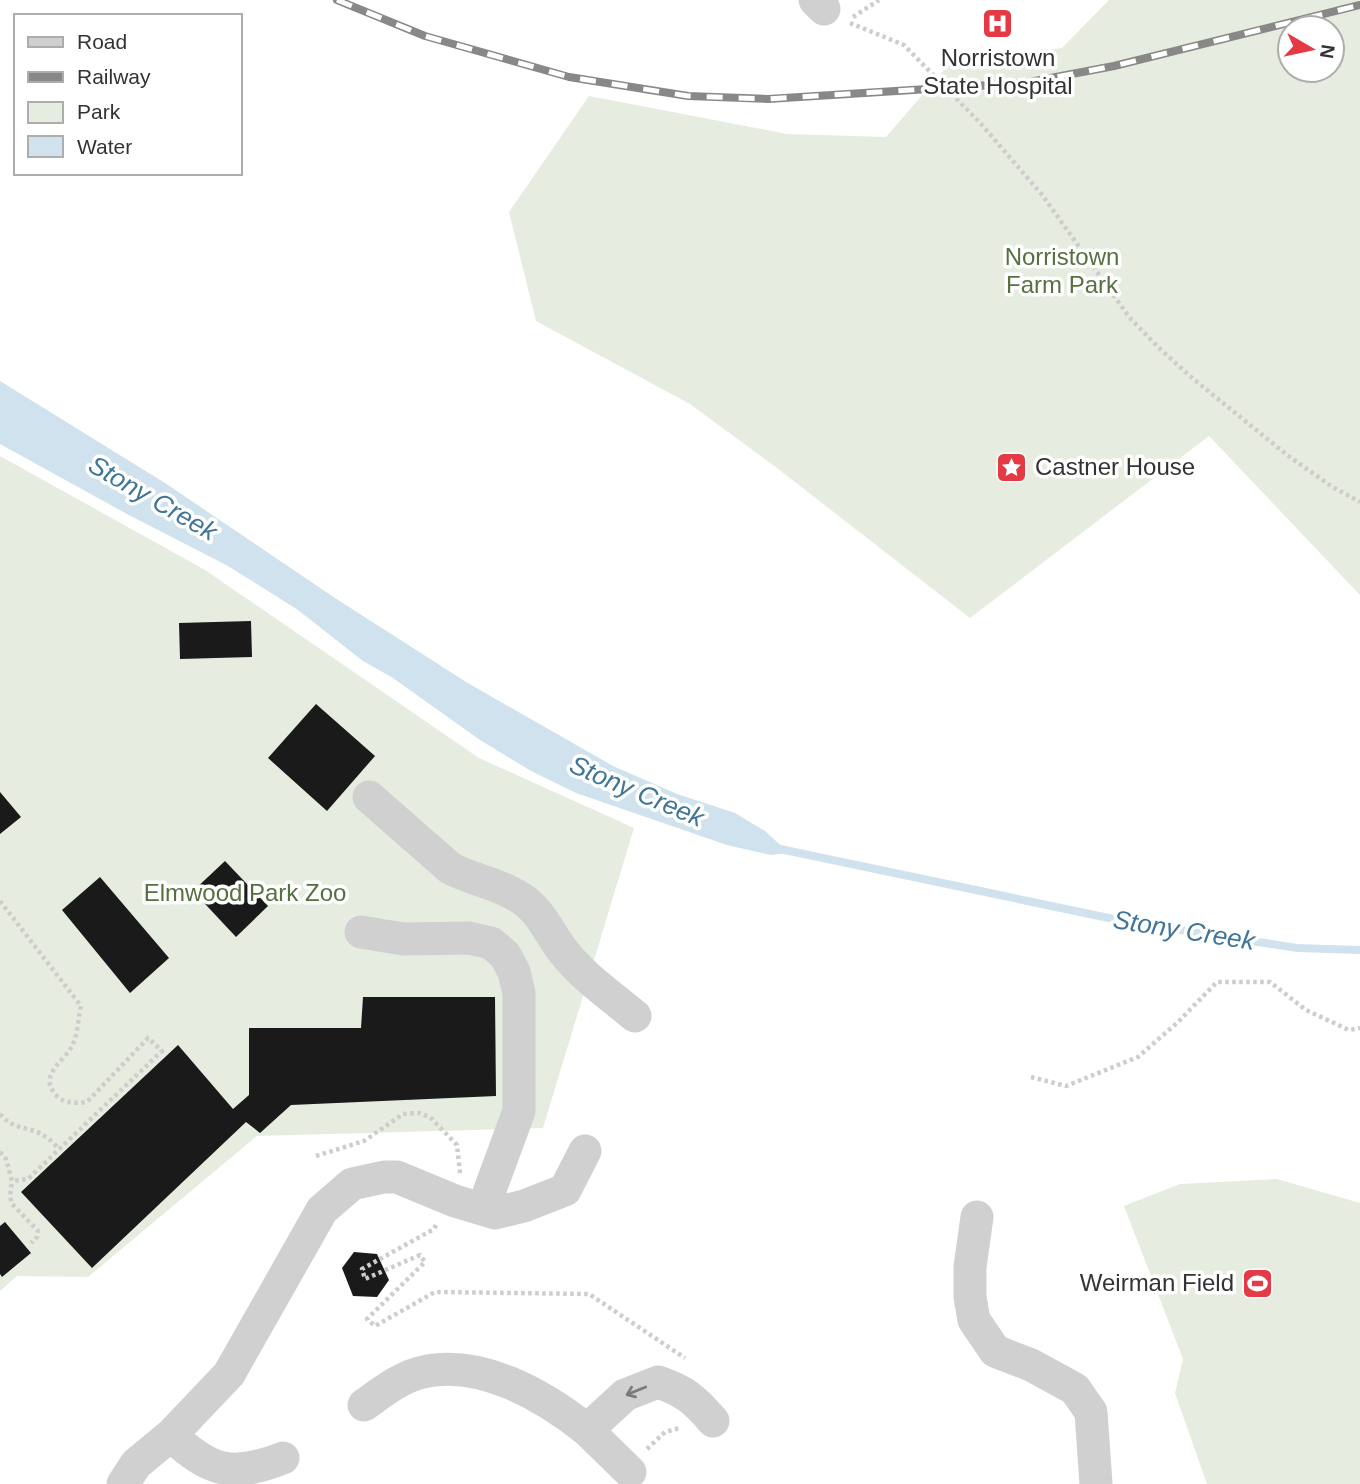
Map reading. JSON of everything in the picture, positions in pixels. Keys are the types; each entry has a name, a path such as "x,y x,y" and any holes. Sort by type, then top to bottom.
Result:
{"lane":[{"path":"369,797 450,868 521,898 540,915 563,951 580,970 635,1016"},
{"path":"361,933 403,939 469,938 491,943 505,955 514,972 519,993 519,1111 482,1209"},
{"path":"123,1484 135,1464 171,1435 229,1374 322,1210 352,1184 397,1177 455,1201 495,1213 524,1206 565,1190 585,1151"},
{"path":"977,1217 970,1277 974,1320 995,1351 1031,1365 1075,1389 1091,1412 1096,1484"},
{"path":"364,1405 394,1383 420,1373 450,1370 485,1374 536,1394 587,1430 628,1470"},
{"path":"587,1430 625,1395 658,1382 679,1389 696,1401 713,1421"},
{"path":"171,1435 190,1453 232,1471 259,1467 283,1458"}],"path":[{"path":"829,10 879,0"},
{"path":"829,10 904,46 982,125 1043,197 1129,317 1159,348 1287,455 1331,486 1360,502"},
{"path":"0,901 80,1006 73,1045 50,1075 50,1086 58,1098 66,1102 87,1102 148,1038 162,1051 28,1179 12,1181"},
{"path":"1031,1077 1066,1086 1138,1057 1178,1022 1217,982 1270,982 1306,1010 1349,1030 1360,1028"},
{"path":"316,1156 372,1137 403,1114 419,1113 430,1117 457,1145 461,1170 459,1177"},
{"path":"0,1114 17,1128 45,1136 59,1149"},
{"path":"0,1152 6,1159 12,1181 12,1204 38,1231 37,1237 31,1243"},
{"path":"439,1219 434,1229 362,1269 365,1279 420,1255 425,1262 367,1319 375,1326 435,1292 589,1294 688,1360"},
{"path":"628,1470 665,1432 713,1421"}],"green space":[{"name":"Norristown Farm Park","path":"1109,0 1360,0 1360,595 1209,436 970,618 690,404 536,321 509,212 589,96 787,134 886,137 950,63 1062,48"},
{"name":"Elmwood Park Zoo","path":"0,456 205,570 479,758 634,828 543,1128 257,1136 88,1277 17,1276 0,1291"},
{"name":"Weirman Field","path":"1277,1179 1360,1203 1360,1484 1207,1484 1175,1393 1183,1359 1124,1206 1180,1184"}],"water":[{"path":"0,381 165,483 335,598 466,682 613,766 677,794 735,813 765,831 789,853 771,855 727,845 576,793 531,771 480,740 393,678 363,661 298,610 228,566 0,444"}],"building":[{"path":"251,621 252,657 180,659 179,623"},
{"path":"316,704 375,756 327,811 268,758"},
{"path":"0,792 21,817 0,834"},
{"path":"225,861 268,906 236,937 193,891"},
{"path":"100,877 169,958 130,993 62,910"},
{"path":"363,997 495,997 496,1096 291,1105 260,1133 246,1122 92,1268 21,1192 178,1045 233,1109 249,1095 249,1028 361,1028"},
{"path":"5,1222 31,1253 2,1277 0,1226"},
{"path":"354,1252 377,1254 389,1280 377,1297 353,1296 342,1268"}],"waterway":[{"name":"Stony Creek","path":"780,849 1123,921 1297,948 1360,950"}],"railway":[{"path":"337,0 425,36 569,77 688,96 768,99 1024,83 1114,66 1360,5"}],"place":[{"name":"Norristown State Hospital","path":"998,24"},
{"name":"Castner House","path":"1012,467"},
{"name":"Weirman Field","path":"1257,1283"}]}
